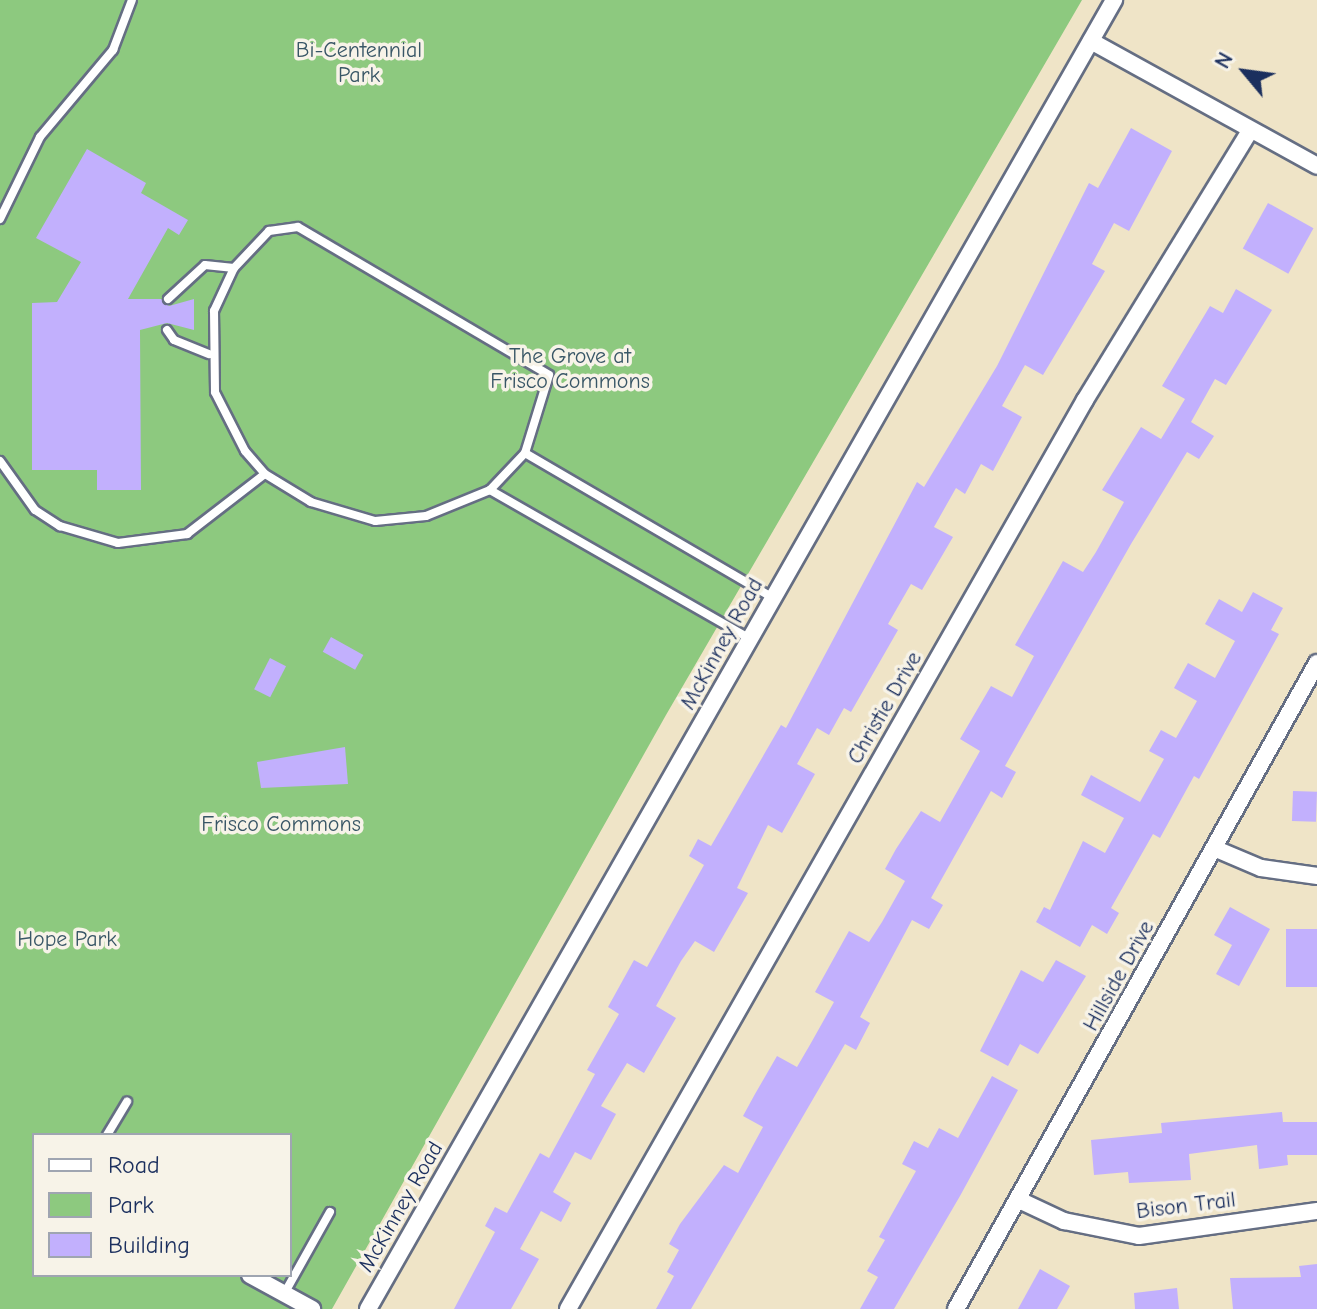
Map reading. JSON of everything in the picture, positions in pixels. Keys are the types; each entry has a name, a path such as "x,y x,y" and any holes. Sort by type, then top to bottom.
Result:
{"street":[{"name":"McKinney Road","path":"368,1309 1114,0"},
{"path":"1091,41 1248,134 1317,166"},
{"name":"Christie Drive","path":"568,1309 1085,400 1248,134"},
{"name":"Hillside Drive","path":"956,1309 1216,849 1317,663"},
{"path":"1216,849 1261,868 1317,876"},
{"name":"Bison Trail","path":"1019,1200 1064,1221 1139,1236 1317,1211"},
{"path":"254,1277 312,1309"}],"lane":[{"path":"0,219 40,137 113,50 132,0"},
{"path":"298,227 549,375 525,453 490,490 426,516 375,521 311,502 265,474 230,429 209,354 214,311 234,268 269,231 298,227"},
{"path":"168,299 205,265 234,268"},
{"path":"167,330 174,340 209,354"},
{"path":"525,453 773,598"},
{"path":"0,461 35,510 60,526 118,543 187,534 265,474"},
{"path":"490,490 750,639"},
{"path":"108,1133 127,1102"},
{"path":"284,1294 330,1212"}],"green space":[{"path":"0,0 1082,0 666,715 332,1309 0,1309"}],"building":[{"path":"1131,128 1172,151 1129,231 1114,223 1092,264 1105,271 1043,375 1025,365 1002,406 1022,417 993,471 981,464 965,494 956,488 934,527 953,537 922,590 911,584 888,624 898,630 851,712 844,708 829,735 817,728 797,764 815,774 782,833 768,825 737,888 748,893 714,952 695,941 681,961 656,1006 676,1018 644,1073 627,1063 601,1106 616,1114 591,1160 575,1152 553,1192 571,1203 561,1222 541,1211 520,1249 539,1259 511,1309 454,1309 495,1232 485,1226 495,1207 507,1213 540,1153 549,1158 595,1074 587,1070 619,1014 608,1007 634,960 647,967 704,865 689,856 698,839 711,846 781,725 786,728 917,482 924,487 997,366 1089,183 1098,188"},
{"path":"87,149 146,183 141,193 188,220 179,235 168,228 128,299 161,299 169,306 194,299 194,330 167,323 140,330 141,490 97,490 97,470 32,470 32,303 57,302 81,262 36,238"},
{"path":"1268,203 1313,228 1288,274 1243,248"},
{"path":"1236,289 1272,310 1226,385 1215,379 1191,422 1214,436 1199,459 1187,452 1131,544 1005,766 1016,772 1002,798 991,791 931,898 943,905 929,929 912,920 860,1017 870,1023 856,1050 845,1044 691,1309 656,1309 674,1276 667,1272 679,1250 669,1244 680,1224 724,1165 738,1173 763,1127 743,1116 755,1094 777,1056 797,1067 834,1002 815,992 849,931 869,942 882,922 905,881 885,869 896,849 921,811 940,822 980,751 960,739 991,686 1012,697 1034,656 1015,645 1063,561 1083,572 1096,552 1124,502 1102,490 1141,427 1161,439 1185,399 1162,386 1210,306 1223,313"},
{"path":"1253,592 1283,608 1271,630 1279,634 1199,779 1194,776 1160,838 1153,834 1111,908 1119,913 1107,934 1092,925 1080,947 1036,922 1044,907 1050,910 1083,841 1105,853 1124,818 1081,795 1091,775 1140,802 1164,759 1149,751 1161,730 1176,738 1197,701 1174,688 1188,663 1215,678 1235,641 1205,624 1219,599 1242,612"},
{"path":"331,637 363,655 355,670 323,652"},
{"path":"270,658 286,666 270,697 254,689"},
{"path":"345,747 348,784 261,788 257,762"},
{"path":"1293,791 1317,792 1316,822 1292,821"},
{"path":"1230,907 1270,929 1239,986 1216,974 1232,945 1214,935"},
{"path":"1286,929 1317,929 1317,987 1286,987"},
{"path":"1056,960 1086,976 1038,1054 1020,1044 1008,1066 980,1051 1021,970 1043,982"},
{"path":"992,1076 1018,1090 960,1196 894,1309 860,1309 878,1277 867,1271 885,1240 879,1237 916,1171 902,1164 914,1141 928,1148 939,1128 958,1138"},
{"path":"1282,1112 1283,1122 1317,1122 1317,1155 1287,1155 1288,1165 1259,1169 1257,1145 1189,1154 1191,1180 1129,1183 1128,1172 1094,1175 1091,1140 1162,1133 1161,1123"},
{"path":"1317,1264 1317,1309 1233,1309 1230,1278 1301,1277 1299,1266"},
{"path":"1040,1269 1070,1286 1057,1309 1018,1309"},
{"path":"1177,1288 1179,1309 1135,1309 1134,1293"}],"park label":[{"name":"Bi-Centennial Park","path":"359,62"},
{"name":"The Grove at Frisco Commons","path":"570,368"},
{"name":"Frisco Commons","path":"281,825"},
{"name":"Hope Park","path":"67,940"}]}
